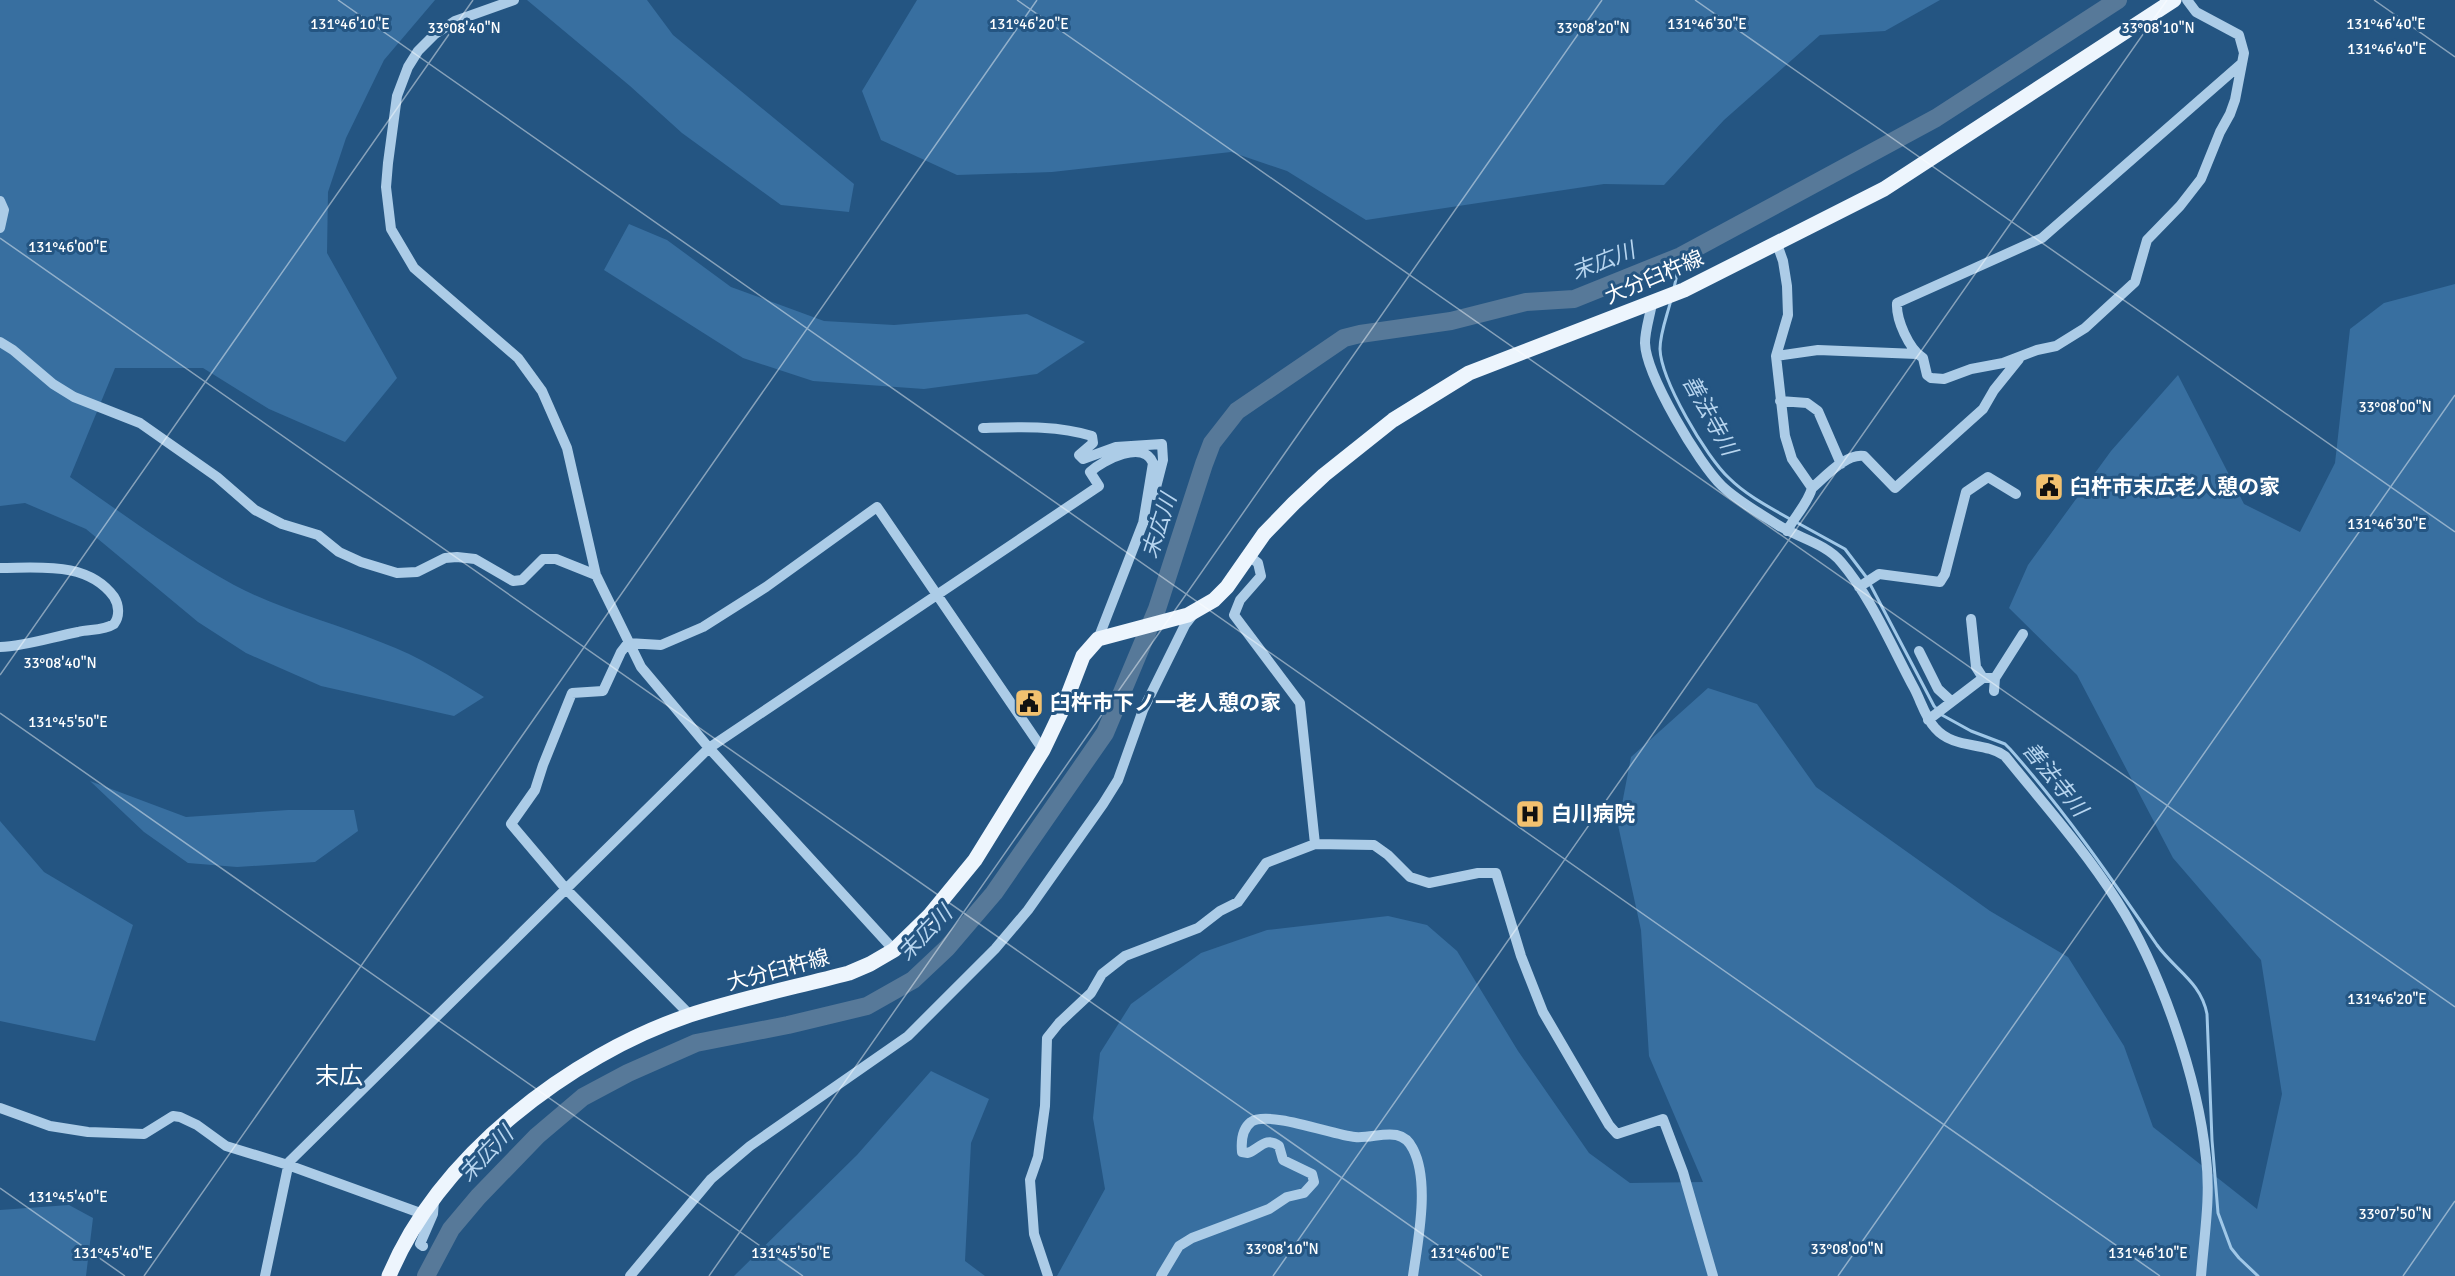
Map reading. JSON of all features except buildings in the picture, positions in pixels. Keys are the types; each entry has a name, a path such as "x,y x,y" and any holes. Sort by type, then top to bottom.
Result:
{"main road":[{"name":"大分臼杵線","path":"389,1276 407,1239 423,1214 487,1139 524,1106 576,1068 627,1041 690,1015 849,973 894,950 929,916 975,860 1043,750 1063,708 1083,656 1103,637 1196,612 1222,593 1264,534 1324,475 1392,420 1437,390 1469,373 1684,290 1884,189 2174,0"}],"street":[{"path":"514,0 455,21 435,34 418,51 408,67 397,96 388,163 386,196 391,229 414,268 518,358 542,391 567,448 597,575 641,667 709,748 894,950"},
{"path":"2187,0 2196,12 2239,35 2244,53 2235,100 2200,179 2180,206 2147,240 2135,282 2085,328 2056,346 1939,379 1927,375 1923,358 1917,354 1900,324 1897,303 2042,238 2241,64"},
{"path":"0,201 4,210 0,228"},
{"path":"1777,244 1784,261 1788,315 1776,356 1780,401 1788,451 1812,488"},
{"path":"1655,302 1646,335 1646,351 1652,370 1672,413 1703,464 1722,487 1801,539 1815,543 1835,556 1861,586 1935,729 1954,742 1999,752 2005,756 2117,900 2134,930 2161,990 2194,1086 2207,1159 2206,1226 2201,1276"},
{"path":"0,342 13,350 53,384 74,397 140,423 217,477 255,510 282,524 318,535 339,552 361,562 397,573 417,572 446,558 466,558 484,563 513,581 522,580 543,559 556,559 597,575"},
{"path":"1776,356 1818,350 1917,354"},
{"path":"1788,529 1797,511 1809,498 1812,488 1841,464 1859,455 1864,456 1895,488 1983,409 1994,390 2019,358"},
{"path":"1780,401 1808,403 1818,411 1841,464"},
{"path":"983,428 1063,429 1092,436 1093,442 1078,455 1083,459 1116,447 1162,444 1161,476 1103,637"},
{"path":"265,1276 288,1164 709,748 1099,486 1090,472 1130,451 1147,456 1153,463 1143,524"},
{"path":"1861,586 1879,574 1940,582 1945,574 1966,492 1989,477 2016,494"},
{"path":"628,643 661,645 703,627 749,598 877,507 1043,750"},
{"path":"1249,556 1258,563 1262,576 1240,600 1234,615 1300,703 1315,844"},
{"path":"0,567 36,567 82,573 106,588 114,598 118,610 117,621 103,629 0,647"},
{"path":"630,1276 711,1179 760,1139 908,1036 995,949 1028,910 1118,780 1143,710 1185,625 1196,612"},
{"path":"1971,619 1976,667 1983,678"},
{"path":"1994,691 1995,678 2023,634"},
{"path":"628,643 621,652 603,691 572,693 535,790 511,824 566,889 690,1015"},
{"path":"1918,651 1938,689 1949,703"},
{"path":"1930,718 1983,678 1995,678"},
{"path":"1048,1276 1034,1234 1030,1180 1038,1157 1045,1106 1047,1038 1059,1023 1091,993 1102,974 1125,956 1198,928 1238,902 1266,863 1315,844 1374,845 1388,855 1410,877 1429,883 1478,873 1496,873 1521,956 1543,1012 1609,1125 1617,1134 1663,1119 1683,1172 1713,1276"},
{"path":"0,1108 50,1126 88,1132 144,1134 173,1116 180,1117 197,1125 226,1146 288,1164 423,1214"},
{"path":"1161,1276 1179,1246 1192,1238 1269,1209 1287,1197 1304,1193 1314,1182 1312,1174 1283,1160 1280,1146 1274,1142 1267,1142 1248,1154 1242,1152 1244,1131 1251,1122 1261,1119 1281,1120 1354,1137 1393,1133 1405,1138 1413,1147 1420,1167 1421,1184 1413,1276"},
{"path":"423,1246 420,1244 433,1214 434,1200"}],"shaded area":[{"path":"0,0 435,0 384,60 346,138 328,192 327,253 397,378 345,442 269,409 203,368 115,368 70,477 171,547 234,585 270,602 396,648 435,667 484,697 454,716 321,686 246,653 198,622 86,529 25,503 0,506"},
{"path":"527,0 647,0 673,35 854,184 849,212 781,205 682,133 630,86"},
{"path":"917,0 1940,0 1885,31 1820,35 1724,120 1664,185 1604,184 1366,220 1287,171 1231,152 1052,172 957,175 881,140 862,91"},
{"path":"629,224 667,240 731,287 824,321 894,325 1027,314 1085,342 1037,374 924,389 813,381 743,358 604,270"},
{"path":"2455,284 2455,1276 1057,1276 1105,1189 1093,1118 1100,1053 1131,1004 1201,953 1267,930 1388,916 1427,925 1457,951 1518,1051 1589,1153 1630,1183 1703,1182 1649,1056 1641,930 1618,825 1631,757 1708,688 1757,704 1816,787 1990,911 2068,957 2124,1046 2153,1127 2257,1209 2282,1094 2261,960 2173,858 2077,675 2009,608 2028,565 2111,451 2178,375 2244,504 2300,532 2335,463 2350,329 2384,303"},
{"path":"90,781 186,817 288,810 354,810 358,831 315,862 237,867 188,863 144,832"},
{"path":"0,821 44,872 133,925 95,1041 0,1021"},
{"path":"931,1071 989,1099 971,1143 965,1261 985,1276 734,1276 857,1155"},
{"path":"69,1205 93,1218 86,1276 0,1276 0,1210"}],"waterway":[{"name":"末広川","path":"426,1276 451,1229 478,1197 537,1136 583,1097 628,1073 696,1043 788,1025 867,1006 913,980 947,948 994,893 1105,733 1157,609 1212,443 1237,411 1344,338 1451,321 1526,302 1574,299 1681,256 1936,118 2118,0"},
{"name":"善法寺川","path":"1674,288 1681,256"},
{"name":"善法寺川","path":"1671,300 1662,331 1660,349 1668,379 1686,417 1719,468 1729,478 1750,495 1790,519"},
{"name":"善法寺川","path":"1796,522 1845,549 1867,578"},
{"name":"善法寺川","path":"1870,584 1934,706 1942,715 1971,731 2005,744 2010,749 2068,820 2157,945 2199,993 2207,1014 2212,1140 2218,1213 2231,1248 2258,1276"}],"place":[{"name":"臼杵市末広老人憩の家","path":"2049,487"},
{"name":"臼杵市下ノ一老人憩の家","path":"1029,703"},
{"name":"白川病院","path":"1530,814"}],"district":[{"name":"末広","path":"339,1076"}]}
